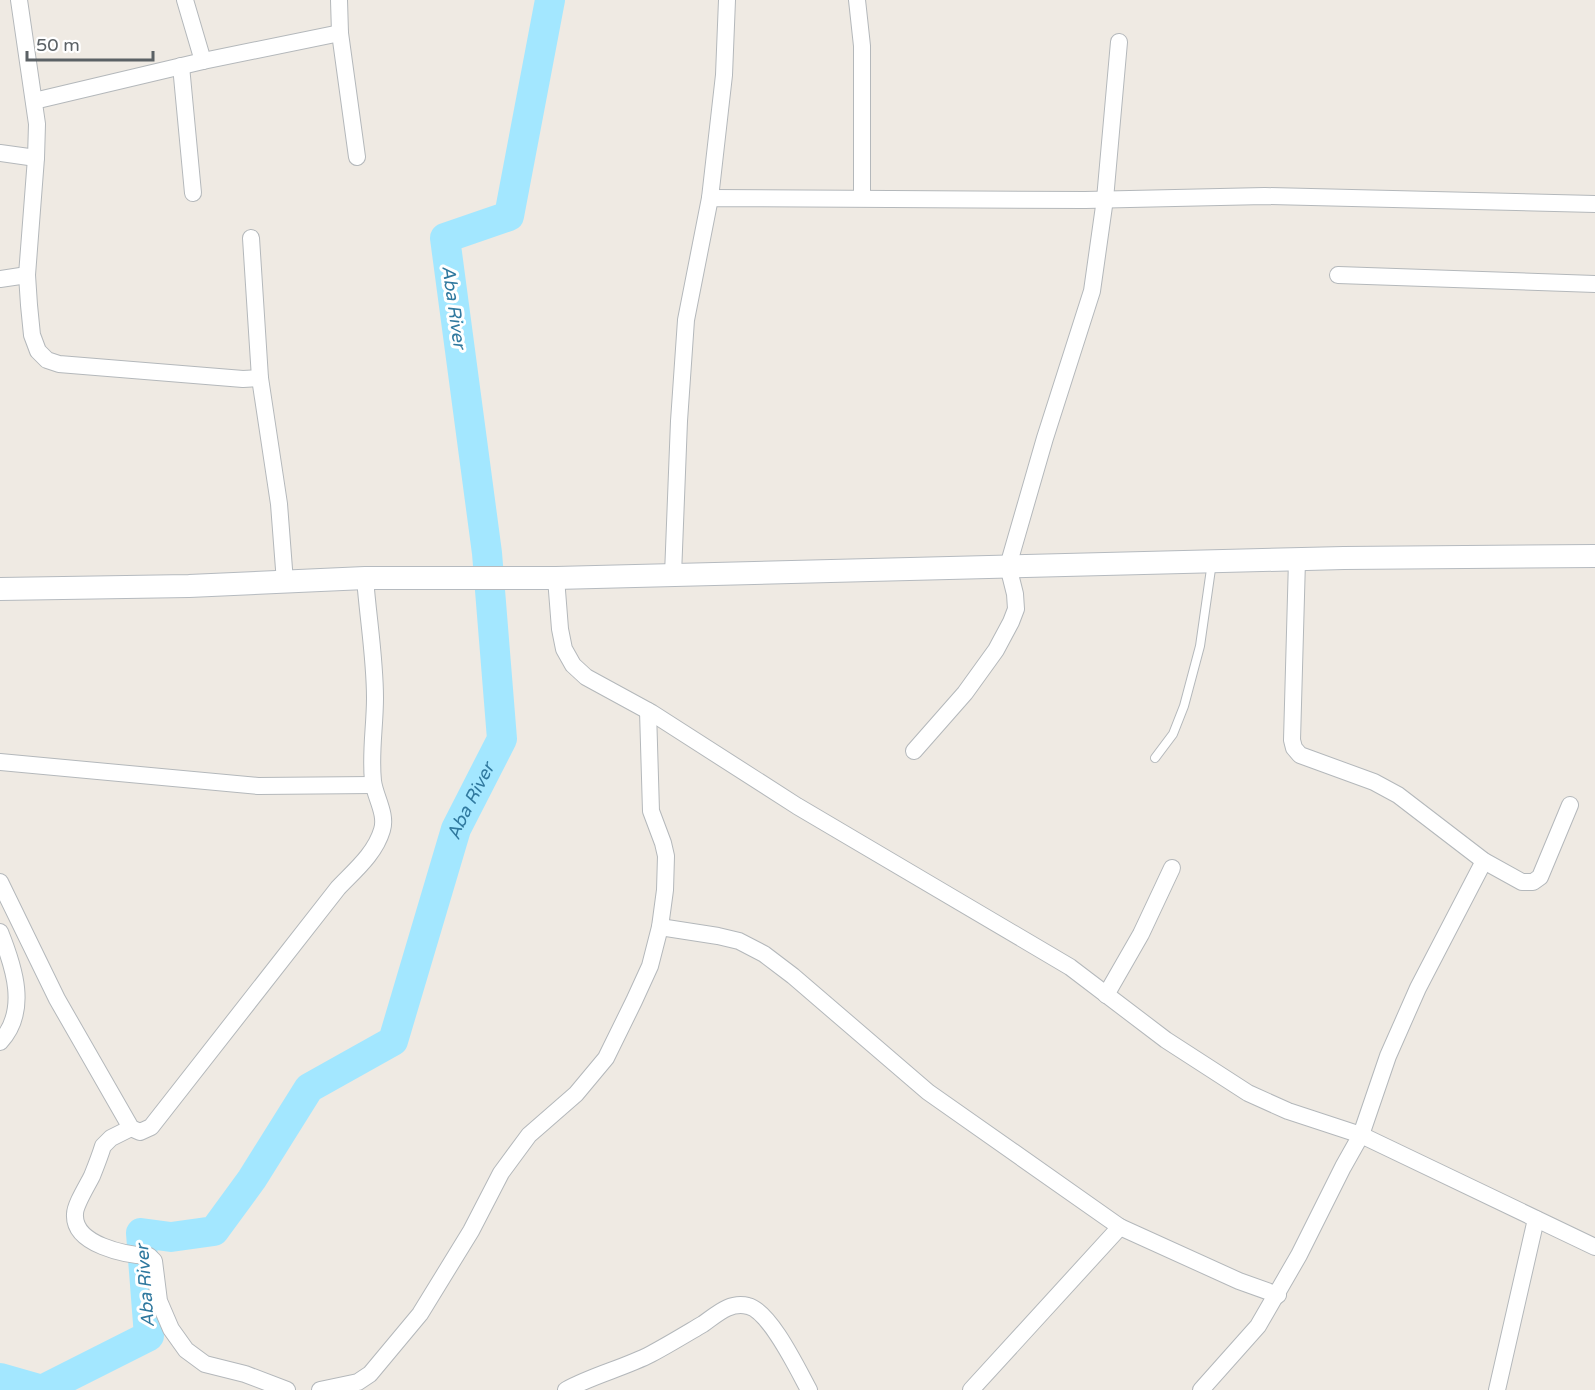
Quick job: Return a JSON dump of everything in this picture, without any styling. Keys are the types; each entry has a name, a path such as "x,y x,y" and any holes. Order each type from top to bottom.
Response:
{"street":[{"path":"19,0 37,124 27,275 32,335 38,351 47,360 59,364 243,379 260,378"},
{"path":"185,0 203,61"},
{"path":"339,0 340,33 357,157"},
{"path":"673,575 679,421 686,320 710,198 724,75 727,0"},
{"path":"857,0 862,46 862,198"},
{"path":"34,101 203,61 340,33"},
{"path":"914,751 965,693 996,650 1016,609 1008,566 1045,438 1092,291 1105,199 1119,42"},
{"path":"181,66 193,194"},
{"path":"0,153 36,158"},
{"path":"710,198 1105,199 1265,196 1595,204"},
{"path":"251,238 260,378 279,504 285,582"},
{"path":"0,279 27,275"},
{"path":"1338,275 1595,284"},
{"path":"0,589 189,586 365,578 556,578 1008,566 1595,556"},
{"path":"1297,560 1292,740 1294,748 1300,754 1374,782 1398,795 1484,861 1522,882 1533,882 1540,877 1570,805"},
{"path":"0,882 57,999 130,1128 140,1132 151,1126 338,888 368,856 384,827 373,784 372,745 375,729 375,696 365,578"},
{"path":"556,578 564,649 573,665 586,677 648,711 797,806 1070,967 1166,1040 1248,1093 1288,1111 1361,1135 1595,1247"},
{"path":"320,1390 358,1382 370,1374 420,1314 471,1231 501,1173 517,1148 576,1094 606,1058 645,977 660,927 665,890 666,856 651,811 648,711"},
{"path":"0,762 258,786 373,784"},
{"path":"1201,1390 1258,1326 1278,1295 1361,1135 1388,1056 1418,988 1484,861"},
{"path":"1106,995 1141,934 1172,868"},
{"path":"660,927 739,941 764,954 928,1092 1120,1227 1239,1281 1278,1295"},
{"path":"0,932 15,978 17,996 10,1029 0,1042"},
{"path":"130,1128 111,1138 103,1146 74,1214 82,1235 94,1244 132,1255 148,1256 154,1261 159,1301 171,1329 186,1350 205,1364 245,1374 287,1390"},
{"path":"1497,1390 1536,1219"},
{"path":"971,1390 1120,1227"},
{"path":"566,1390 650,1354 702,1324 724,1308 748,1306 759,1312 775,1330 809,1390"}],"lane":[{"path":"1155,758 1173,734 1184,706 1200,646 1212,562"}],"waterway":[{"name":"Aba River","path":"0,1378 42,1390 149,1336 141,1233 171,1237 214,1231 252,1179 309,1088 393,1041 456,829 502,739 487,553 445,238 509,216 550,0"}]}
